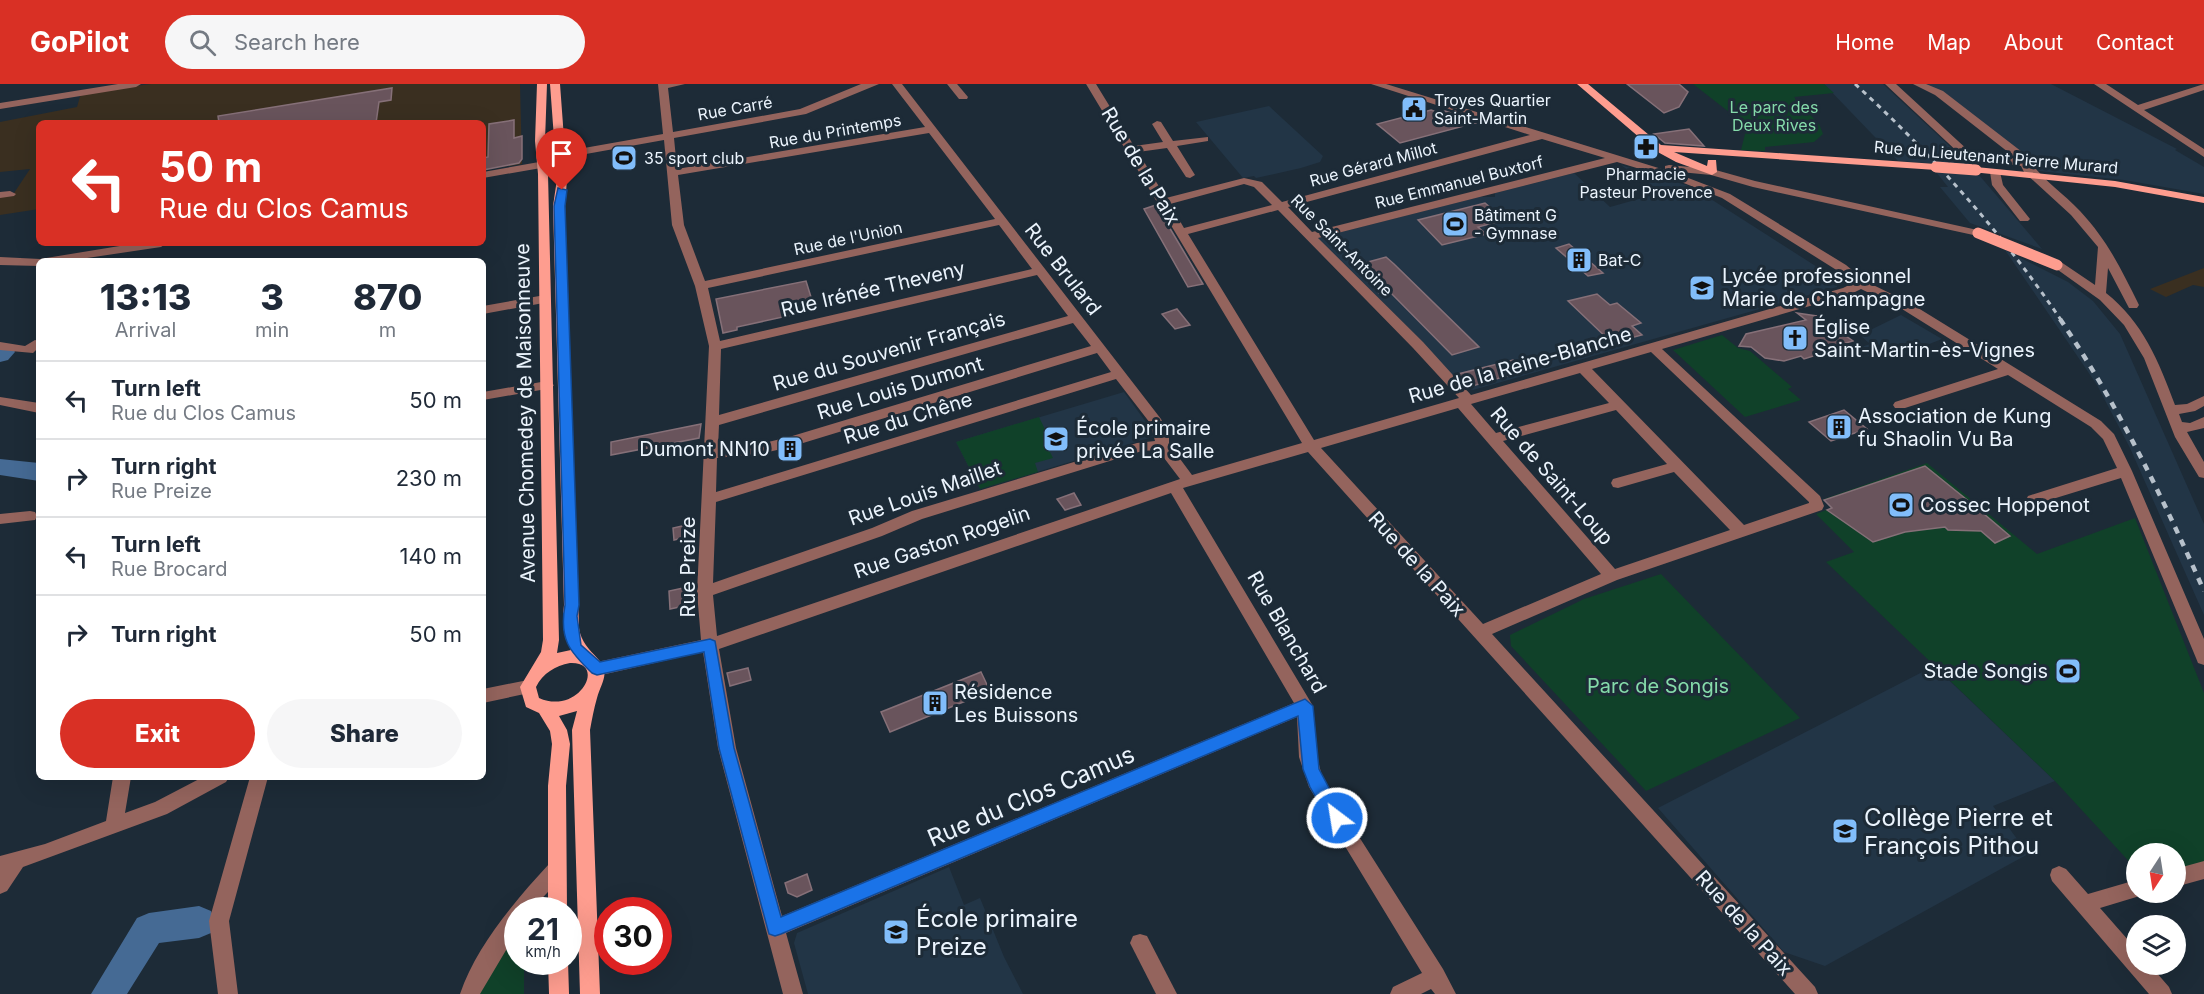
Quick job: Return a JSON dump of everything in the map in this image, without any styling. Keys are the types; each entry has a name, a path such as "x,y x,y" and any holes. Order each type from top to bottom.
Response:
{"main road":[{"name":"Avenue Chomedey de Maisonneuve","path":"540,668 549,653 551,640 545,298 539,151 542,125 542,84"},
{"path":"555,84 560,158 562,326 572,605 570,616 574,647 592,663 595,686 589,695 581,730 590,994"},
{"path":"1582,84 1681,165"},
{"name":"Rue du Lieutenant Pierre Murard","path":"1658,148 1712,162"},
{"name":"Rue du Lieutenant Pierre Murard","path":"1681,165 1745,156 1784,156 1976,170 2115,184 2204,200"},
{"path":"1978,233 2024,249 2057,265"},
{"path":"557,897 557,786 561,744 558,730 546,710 532,702 528,687 540,668 559,658 578,656 592,663"},
{"path":"546,710 569,708 589,695"},
{"path":"558,975 559,994"}],"street":[{"path":"0,106 136,84"},
{"path":"663,85 680,84"},
{"name":"Rue Carré","path":"486,174 541,165 584,151 802,112 825,105 853,89 874,84"},
{"name":"Rue Brulard","path":"897,84 1156,422 1162,436 1162,445 1181,483"},
{"path":"952,84 963,97"},
{"name":"Rue de la Paix","path":"1091,84 1311,446 1808,994"},
{"path":"1376,84 1694,182 1726,196 1842,268 1861,284 1881,292 2097,423 2109,437 2125,471 2204,658"},
{"path":"1890,84 1966,154 1974,158 2025,163"},
{"path":"1918,84 1939,93 1990,132 2025,163 2074,213 2104,248 2133,305"},
{"path":"2099,84 2204,154"},
{"name":"Rue Preize","path":"663,85 678,225 701,286 715,346 705,592 710,645 727,748 793,994"},
{"path":"2136,109 2204,87"},
{"path":"1157,124 1190,175"},
{"name":"Rue du Printemps","path":"672,173 932,129"},
{"name":"Rue Gérard Millot","path":"1180,232 1539,136"},
{"path":"1132,150 1204,139"},
{"name":"Rue Emmanuel Buxtorf","path":"1310,236 1616,159"},
{"path":"1642,166 1712,162 1753,184 1978,233"},
{"path":"1712,162 1726,196"},
{"path":"1681,165 1694,182"},
{"path":"1995,172 1998,185 2024,219"},
{"name":"Rue Saint-Antoine","path":"1164,202 1252,181 1258,184 1418,345 1465,401"},
{"name":"Rue de l'Union","path":"701,286 1002,221"},
{"path":"64,258 142,246"},
{"path":"2100,295 2104,248"},
{"path":"0,261 36,262"},
{"path":"2057,265 2100,295 2122,315 2135,332 2177,426 2204,473"},
{"name":"Rue Irénée Theveny","path":"715,346 1039,271"},
{"name":"Rue de la Reine-Blanche","path":"1181,483 1847,291 1861,284"},
{"path":"486,309 545,298"},
{"name":"Rue du Souvenir Français","path":"712,422 1076,318"},
{"path":"0,346 28,350 35,344"},
{"path":"1479,633 1612,576 1742,533 1812,508 1817,504 1653,347"},
{"name":"Rue Louis Dumont","path":"710,454 764,448 790,442 1100,348"},
{"path":"1583,368 1742,533"},
{"path":"1900,405 2010,370"},
{"name":"Rue du Chêne","path":"709,499 1119,374"},
{"path":"486,395 547,385"},
{"path":"2170,410 2190,408 2204,400"},
{"path":"0,401 36,407"},
{"name":"Rue de Saint-Loup","path":"1465,401 1612,576"},
{"path":"1495,438 1618,405"},
{"path":"2177,426 2191,428 2204,422"},
{"name":"Rue Louis Maillet","path":"705,592 877,532 917,515 1142,446 1162,445"},
{"path":"1618,483 1677,466"},
{"path":"2033,500 2125,471"},
{"name":"Rue Gaston Rogelin","path":"592,663 710,645 1181,483"},
{"name":"Rue Blanchard","path":"1181,483 1305,706 1308,757 1316,782 1446,994"},
{"path":"0,519 30,516"},
{"path":"486,695 528,687"},
{"name":"Rue du Clos Camus","path":"775,928 1305,706"},
{"path":"114,826 122,780"},
{"path":"0,885 8,863 161,808 214,780"},
{"path":"228,994 219,921 258,780"},
{"path":"531,897 556,870"},
{"path":"2186,875 2204,870"},
{"path":"2059,874 2126,952"},
{"path":"2084,904 2126,892"},
{"path":"470,994 474,982 504,934"},
{"path":"1140,943 1167,994"},
{"path":"2146,975 2162,994"},
{"path":"1400,994 1436,976"}],"shaded area":[{"path":"151,84 520,84 522,164 486,170 486,120 36,120 36,209 0,215 0,197 12,196 30,169 0,172 0,122 77,107 81,93"},
{"path":"1824,84 1883,84 1971,166 1898,161"},
{"path":"2051,84 2177,149 2175,150 2204,167 2204,194 2124,180 2039,171 1923,85"},
{"path":"1269,106 1323,156 1320,162 1301,168 1256,178 1254,176 1243,178 1196,122"},
{"path":"1621,165 1692,187 1839,281 1837,287 1473,390 1465,389 1317,238 1479,197 1495,197 1495,193 1574,173 1610,207 1660,193"},
{"path":"1936,172 1979,175 2042,249 1970,223 1940,187 1948,187"},
{"path":"2005,250 2068,282 2093,301 2120,334 2204,524 2204,615 2130,448 2097,385"},
{"path":"2204,268 2204,287 2193,285 2166,297 2150,289"},
{"path":"1901,315 1942,339 1904,354 1901,352 1874,360 1859,348 1870,344 1860,335"},
{"name":"École primaire privée La Salle","path":"1124,392 1156,436 980,489 956,442"},
{"name":"Collège Pierre et François Pithou","path":"1934,666 2055,781 1993,806 2028,854 1825,966 1784,952 1658,808"},
{"name":"École primaire Preize","path":"949,867 964,905 980,898 1004,957 1023,994 808,994 794,943 797,933"}],"green space":[{"name":"Le parc des Deux Rives","path":"1693,84 1824,84 1834,93 1794,97 1819,124 1823,134 1814,142 1765,147 1765,151 1741,150 1747,126"},
{"path":"1722,335 1738,348 1750,351 1792,387 1788,389 1801,400 1745,417 1673,350"},
{"path":"1039,417 1054,448 1049,450 1053,458 1035,463 1038,472 980,489 956,442"},
{"name":"Stade Songis","path":"1927,463 2037,554 2135,518 2204,693 2204,865 2186,870 2186,843 2126,843 2126,858 2055,781 1826,562 1854,552 1816,514 1831,508 1824,499"},
{"name":"Parc de Songis","path":"1661,574 1800,718 1646,791 1511,646 1510,635 1584,599"},
{"path":"504,948 504,975 524,975 524,994 478,994"}],"building":[{"path":"1627,84 1679,84 1688,92 1679,107 1664,113"},
{"path":"392,88 391,100 379,102 376,120 219,120 218,116"},
{"path":"1431,110 1439,113 1445,111 1479,122 1400,143 1377,124"},
{"path":"514,120 514,138 522,136 522,159 519,163 486,169 489,124"},
{"path":"1689,129 1704,146 1665,143 1654,134"},
{"name":"Bâtiment G - Gymnase","path":"1485,203 1505,220 1478,227 1486,234 1442,245 1418,220"},
{"path":"1156,205 1203,284 1188,287 1144,209"},
{"name":"Bat-C","path":"1569,244 1603,273 1588,276 1556,248"},
{"path":"1386,257 1479,347 1452,355 1388,290 1379,293 1356,269 1364,267 1361,264"},
{"path":"806,281 815,310 737,327 737,330 723,333 716,299"},
{"path":"1597,294 1610,305 1617,303 1641,323 1632,326 1642,335 1612,343 1568,301"},
{"path":"1177,309 1190,325 1175,329 1162,314"},
{"name":"Église Saint-Martin-ès-Vignes","path":"1797,313 1817,316 1853,341 1814,352 1817,355 1804,359 1801,356 1784,361 1765,358 1751,347 1739,346 1746,334 1806,320"},
{"path":"1513,360 1524,371 1469,387 1458,374"},
{"name":"Association de Kung fu Shaolin Vu Ba","path":"1844,410 1867,429 1831,441 1809,422"},
{"path":"701,424 699,438 611,455 611,442"},
{"name":"Cossec Hoppenot","path":"1925,466 2010,536 1995,543 1981,531 1948,530 1945,527 1905,532 1873,542 1827,510 1832,508 1824,500"},
{"path":"1074,493 1081,505 1065,510 1057,499"},
{"path":"691,524 691,536 674,540 673,528"},
{"path":"688,587 689,605 670,609 669,591"},
{"path":"748,668 751,680 730,686 727,673"},
{"name":"Résidence Les Buissons","path":"981,672 990,691 890,732 881,712"},
{"path":"807,874 812,890 797,897 788,893 785,883"}],"waterway":[{"path":"0,355 4,352"},
{"path":"0,467 36,472"},
{"path":"108,994 149,929 199,922"}],"railway":[{"path":"1855,84 1912,139 1965,196 2015,256 2061,320"},
{"path":"2060,319 2120,418 2204,591"}],"place":[{"name":"Troyes Quartier Saint-Martin","path":"1414,109"},
{"name":"Pharmacie Pasteur Provence","path":"1646,147"},
{"name":"35 sport club","path":"624,158"},
{"name":"Bâtiment G - Gymnase","path":"1455,224"},
{"name":"Bat-C","path":"1579,260"},
{"name":"Lycée professionnel Marie de Champagne","path":"1702,288"},
{"name":"Église Saint-Martin-ès-Vignes","path":"1795,338"},
{"name":"Association de Kung fu Shaolin Vu Ba","path":"1839,427"},
{"name":"École primaire privée La Salle","path":"1056,439"},
{"name":"Dumont NN10","path":"790,449"},
{"name":"Cossec Hoppenot","path":"1901,505"},
{"name":"Stade Songis","path":"2068,671"},
{"name":"Résidence Les Buissons","path":"935,703"},
{"name":"Collège Pierre et François Pithou","path":"1845,831"},
{"name":"École primaire Preize","path":"896,932"}],"route":[{"path":"562,190 560,206 572,605 570,616 574,647 597,669 710,645 727,748 775,928 1305,706 1308,757 1311,769 1337,818"}]}
